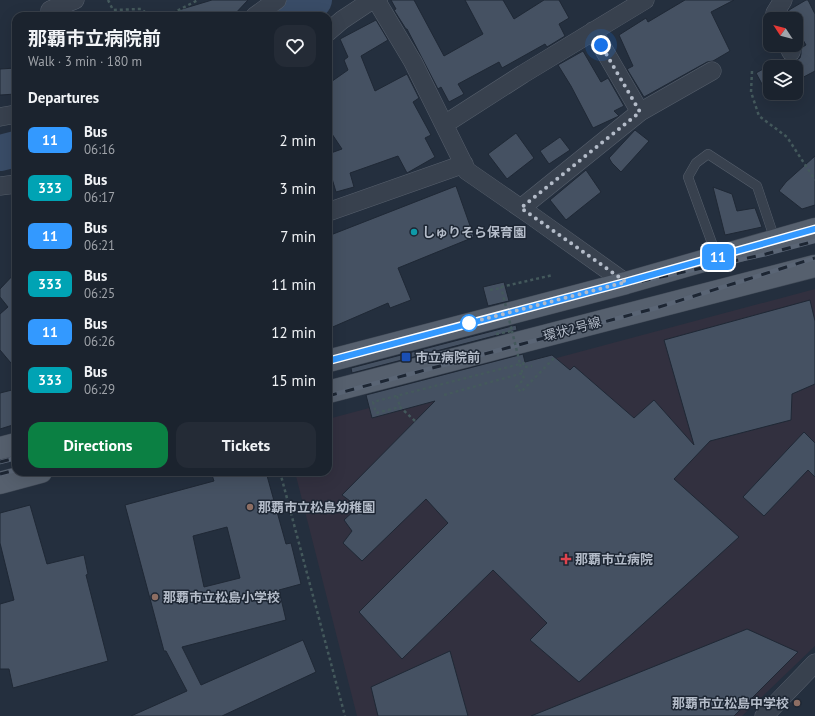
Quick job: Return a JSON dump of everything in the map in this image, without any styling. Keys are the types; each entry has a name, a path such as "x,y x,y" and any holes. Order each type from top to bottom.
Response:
{"main road":[{"path":"332,360 626,282 815,229"},
{"name":"環状2号線","path":"332,391 815,266"},
{"path":"0,448 12,445"},
{"path":"0,483 26,476"}],"street":[{"path":"50,9 75,0"},
{"path":"260,12 277,0"},
{"path":"332,29 372,0"},
{"path":"378,0 379,5 413,62 467,171 626,282"},
{"path":"445,124 523,74 645,0"},
{"path":"776,12 783,0"},
{"path":"593,31 640,112"},
{"path":"521,208 640,112 712,71"},
{"path":"0,117 12,115"},
{"path":"332,211 464,164"},
{"path":"0,186 12,184"},
{"path":"764,716 815,663"}],"lane":[{"path":"717,257 688,177 696,163 708,154 757,186 775,241"}],"path":[{"path":"108,0 113,10 141,9 145,12"},
{"path":"175,12 198,0"},
{"path":"752,71 751,92 759,116 787,137 815,180"},
{"path":"490,290 553,275"},
{"path":"501,288 524,379 516,387 521,392 555,357"},
{"path":"496,334 512,331"},
{"path":"521,368 532,366 524,367 523,361"},
{"path":"400,407 376,413 373,402 520,364"},
{"path":"444,395 523,373"},
{"path":"397,396 400,407 415,421"},
{"path":"281,476 345,716"}],"shaded area":[{"name":"那覇市立病院","path":"815,289 815,646 742,716 357,716 296,476 332,476 332,418"}],"building":[{"path":"212,0 248,0 237,12 172,12"},
{"path":"391,0 414,0 444,56 483,34 465,0 503,0 514,19 544,0 559,0 569,18 559,24 565,36 547,47 545,44 502,68 499,62 458,84 464,94 449,102 441,87 438,89 407,29 394,10 396,9"},
{"path":"685,0 734,0 711,12 730,51 644,97 627,69 633,66 619,35 646,18 648,22"},
{"path":"808,0 815,14 815,71 803,77 803,60 797,60 800,58 801,52 803,52 803,47 806,45 803,40 803,12 788,12 789,10"},
{"path":"376,20 388,40 361,56 375,91 407,74 419,98 413,102 431,135 425,138 435,157 407,173 398,156 350,173 354,187 336,192 332,178 332,153 342,149 332,134 332,81 348,70 344,60 348,57 340,39"},
{"path":"583,51 601,82 608,78 624,106 614,111 619,116 593,128 558,65"},
{"path":"12,68 12,94 0,95 0,69"},
{"path":"763,69 763,86 756,73"},
{"path":"635,130 649,141 621,172 609,158"},
{"path":"516,133 534,158 507,179 488,154"},
{"path":"560,137 570,150 549,164 540,151"},
{"path":"815,156 815,205 802,209 779,191 786,182"},
{"path":"586,170 601,192 566,220 550,200"},
{"path":"456,186 474,237 398,268 411,300 390,308 388,303 332,327 332,234"},
{"path":"713,187 732,194 737,211 755,208 762,227 725,235"},
{"path":"12,276 12,364 0,350 0,314 8,307 0,297 0,289"},
{"path":"504,282 509,301 488,306 483,287"},
{"name":"那覇市立病院","path":"810,300 815,321 815,384 792,394 791,420 710,441 674,479 739,537 579,682 530,640 547,623 493,570 402,659 359,612 448,523 426,499 362,561 343,543 352,531 344,520 358,507 342,495 435,401 372,418 366,395 523,354 525,362 552,355 570,370 574,366 634,418 654,400 694,445 664,340"},
{"path":"516,325 517,330 352,373 351,368"},
{"path":"12,390 12,425 0,429 0,393"},
{"path":"804,432 815,443 815,477 808,470 764,516 743,497"},
{"path":"212,476 267,476 286,544 291,543 301,584 279,590 286,620 182,647 201,685 303,640 316,672 222,716 131,716 187,691 166,651 164,651 125,505 214,481","holes":["227,527 240,578 204,587 193,536"]},
{"path":"30,505 47,564 84,555 88,574 86,575 108,661 13,688 9,669 0,669 0,604 14,600 0,543 0,513"},
{"path":"747,629 798,652 734,716 531,716"},
{"path":"450,651 468,716 378,716 371,687"}],"waterway":[{"path":"300,12 314,0"},
{"path":"0,153 12,150"}],"railway":[{"path":"332,362 615,287 766,254 815,241"},
{"path":"332,395 656,308 815,258"},
{"path":"0,462 12,459"},
{"path":"0,474 12,471"}],"bus line":[{"name":"11","path":"332,360 709,260 815,229"}],"place":[{"name":"しゅりそら保育園","path":"414,232"},
{"name":"市立病院前","path":"406,357"},
{"name":"那覇市立松島幼稚園","path":"250,507"},
{"name":"那覇市立病院","path":"566,559"},
{"name":"那覇市立松島小学校","path":"155,597"},
{"name":"那覇市立松島中学校","path":"797,703"}],"route":[{"path":"469,323 465,324 626,282 521,208 640,112 601,45"}]}
